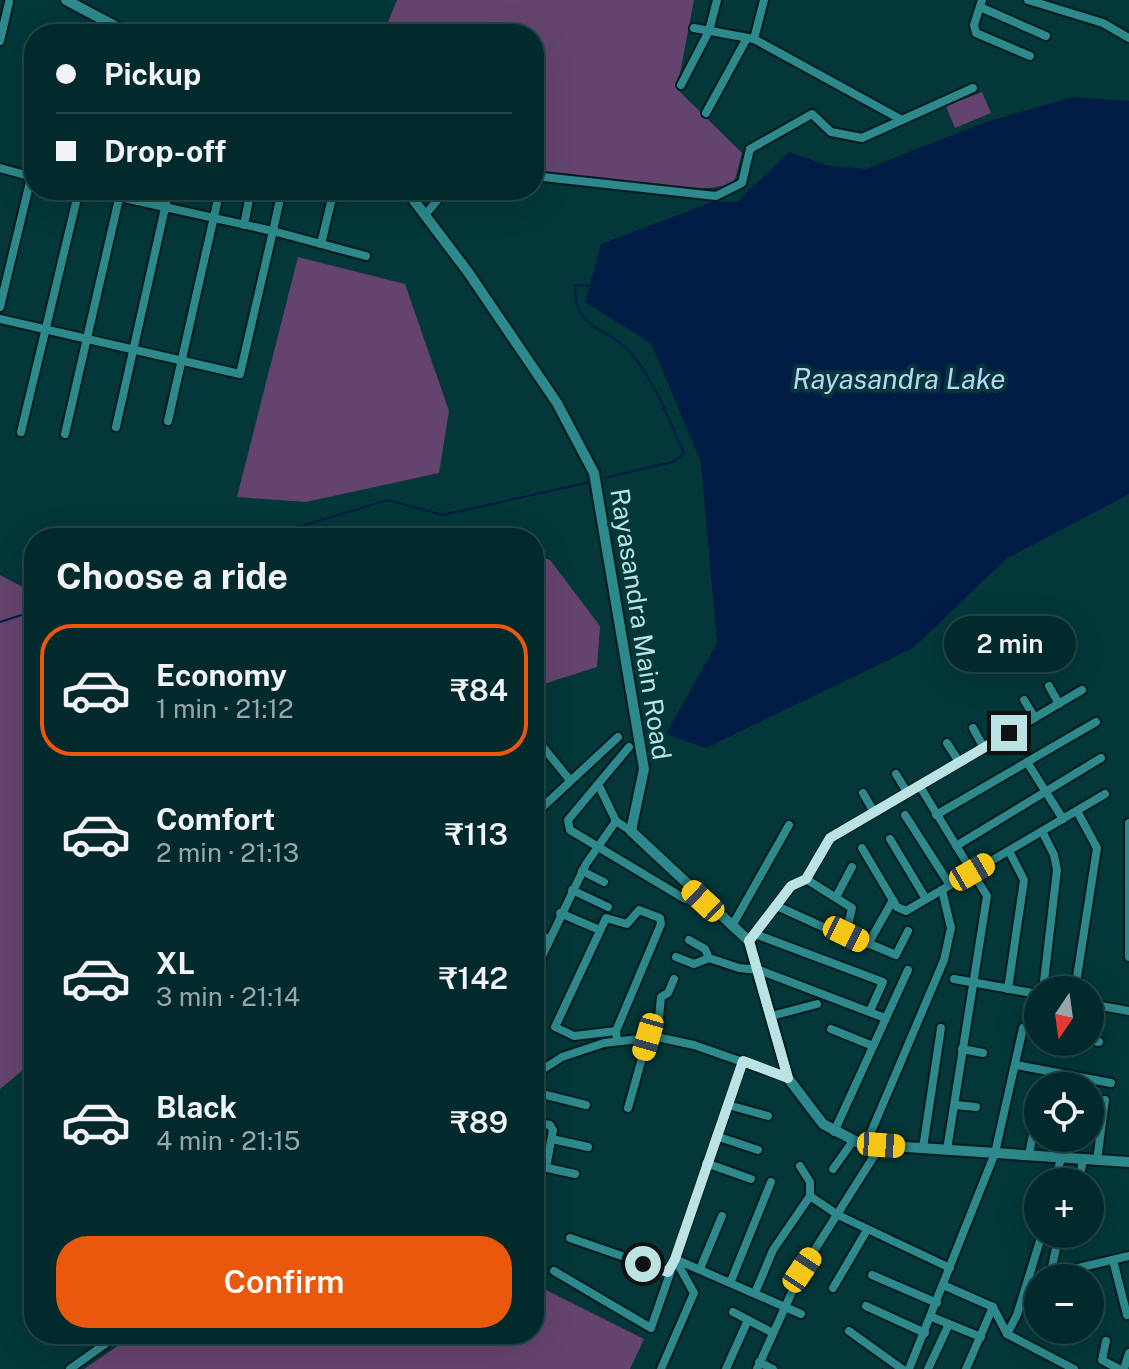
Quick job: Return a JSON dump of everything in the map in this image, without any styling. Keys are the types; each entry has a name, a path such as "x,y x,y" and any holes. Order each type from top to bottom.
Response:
{"street":[{"path":"66,0 106,24"},
{"path":"681,85 709,31 717,0"},
{"path":"706,113 750,38 764,0"},
{"path":"1028,0 1103,23 1129,38"},
{"path":"0,41 9,2"},
{"path":"1030,56 976,33 974,25 981,4 1046,36"},
{"path":"694,28 750,38 902,120"},
{"path":"544,177 716,196 742,183 750,149 812,114 826,129 850,138 862,138 973,88"},
{"path":"0,168 24,174"},
{"path":"0,307 27,200"},
{"path":"21,432 76,200"},
{"path":"65,434 119,200"},
{"path":"141,200 366,256"},
{"path":"116,427 167,200"},
{"path":"168,421 218,200"},
{"path":"244,225 249,200"},
{"path":"0,319 240,374 280,200"},
{"path":"321,244 332,200"},
{"name":"Rayasandra Main Road","path":"414,200 557,403 575,432 598,486 644,769 631,831"},
{"path":"425,215 438,200"},
{"path":"1049,686 1059,704"},
{"path":"752,938 791,886 806,879 830,838 1082,690"},
{"path":"1024,700 1035,718"},
{"path":"936,815 1096,722"},
{"path":"973,728 984,748"},
{"path":"544,805 618,737"},
{"path":"947,743 959,762"},
{"path":"629,747 567,823 578,837 685,899 703,901"},
{"path":"544,748 569,779"},
{"path":"956,846 1101,758"},
{"path":"1027,762 1063,819"},
{"path":"896,774 907,792"},
{"path":"919,785 987,896 947,1150"},
{"path":"599,786 616,821 631,831 732,926 752,938 883,982 870,1011"},
{"path":"863,793 874,812"},
{"path":"862,848 901,911 1105,794"},
{"path":"1077,811 1097,848 1077,976"},
{"path":"866,1144 944,960 951,928 946,887 905,815"},
{"path":"544,949 582,871 616,821"},
{"path":"732,926 789,825"},
{"path":"1129,827 1129,957"},
{"path":"1042,831 1054,855 1057,870 1045,976"},
{"path":"890,839 926,899"},
{"path":"1008,989 1024,880 1009,851"},
{"path":"836,897 852,867"},
{"path":"582,871 604,882"},
{"path":"806,879 852,908 846,934"},
{"path":"572,890 608,907"},
{"path":"868,944 893,900"},
{"path":"777,906 836,933 846,934 896,955 908,931"},
{"path":"544,1069 562,1057 616,1036 661,924 660,918 639,910 627,924 606,918 555,1027 574,1036 616,1036 652,1037 743,1061 788,1078"},
{"path":"560,913 595,928"},
{"path":"544,936 548,939"},
{"path":"752,938 788,1078 823,1124 834,1132 866,1144 1129,1162"},
{"path":"689,940 739,968 759,970 885,1018"},
{"path":"692,976 694,964 707,949"},
{"path":"676,957 694,964"},
{"path":"834,1132 908,970"},
{"path":"628,1108 652,1037 661,997 668,993 674,979"},
{"path":"954,979 1024,992"},
{"path":"771,1016 817,1004"},
{"path":"1104,1007 1129,1011"},
{"path":"909,1369 995,1153 1024,1022"},
{"path":"923,1148 941,1028"},
{"path":"831,1029 873,1046"},
{"path":"574,1036 578,1051"},
{"path":"962,1049 983,1053"},
{"path":"668,1272 743,1061"},
{"path":"1016,1065 1111,1083"},
{"path":"544,1094 586,1105"},
{"path":"1097,1160 1105,1100"},
{"path":"728,1105 768,1116"},
{"path":"955,1105 976,1107"},
{"path":"544,1124 550,1125 552,1139 546,1168 575,1174"},
{"path":"716,1136 758,1150"},
{"path":"552,1139 588,1147"},
{"path":"833,1169 853,1141"},
{"path":"773,1369 758,1365 771,1332 802,1270 881,1145"},
{"path":"1058,1168 1062,1152"},
{"path":"1081,1168 1083,1159"},
{"path":"706,1163 751,1179"},
{"path":"755,1293 773,1250 810,1196 810,1182 800,1166"},
{"path":"731,1281 771,1182"},
{"path":"810,1196 867,1230 950,1268"},
{"path":"700,1269 722,1216"},
{"path":"833,1288 867,1230"},
{"path":"554,1271 651,1328 672,1275 570,1238"},
{"path":"1007,1334 1038,1248"},
{"path":"1098,1264 1129,1256"},
{"path":"675,1259 801,1314"},
{"path":"661,1369 694,1293 675,1259"},
{"path":"1113,1260 1127,1315"},
{"path":"872,1275 937,1303"},
{"path":"943,1285 993,1307 1007,1334 1074,1369"},
{"path":"866,1306 925,1333"},
{"path":"966,1369 993,1307"},
{"path":"733,1312 771,1332"},
{"path":"932,1317 981,1337"},
{"path":"726,1369 748,1320"},
{"path":"928,1369 949,1324"},
{"path":"849,1331 902,1369"},
{"path":"1106,1341 1102,1360 1122,1369 1129,1353"},
{"path":"70,1369 105,1344"}],"shaded area":[{"path":"397,0 694,0 677,89 742,153 734,183 690,189 663,188 544,172 544,24 387,24"},
{"path":"982,92 991,113 955,128 946,106"},
{"path":"298,257 405,284 449,411 439,473 306,502 237,497"},
{"path":"544,558 550,560 600,626 597,667 544,684"},
{"path":"0,575 24,588 24,1069 0,1089"},
{"path":"544,1289 644,1339 630,1369 84,1369 120,1344 544,1344"}],"water":[{"name":"Rayasandra Lake","path":"1073,97 1129,101 1129,494 1006,559 913,648 706,748 666,734 717,643 701,462 651,343 585,302 601,244 712,202 737,202 789,152 829,166 866,169 986,122"}],"waterway":[{"path":"590,286 575,285 580,311 586,320 622,344 640,364 661,401 684,453 673,462 604,478"},
{"path":"295,528 388,500 443,515 590,482"},
{"path":"0,622 24,614"}],"route":[{"path":"643,1264 668,1272 675,1259 743,1061 788,1078 755,952 749,941 791,886 806,879 830,838 1009,733"}]}
